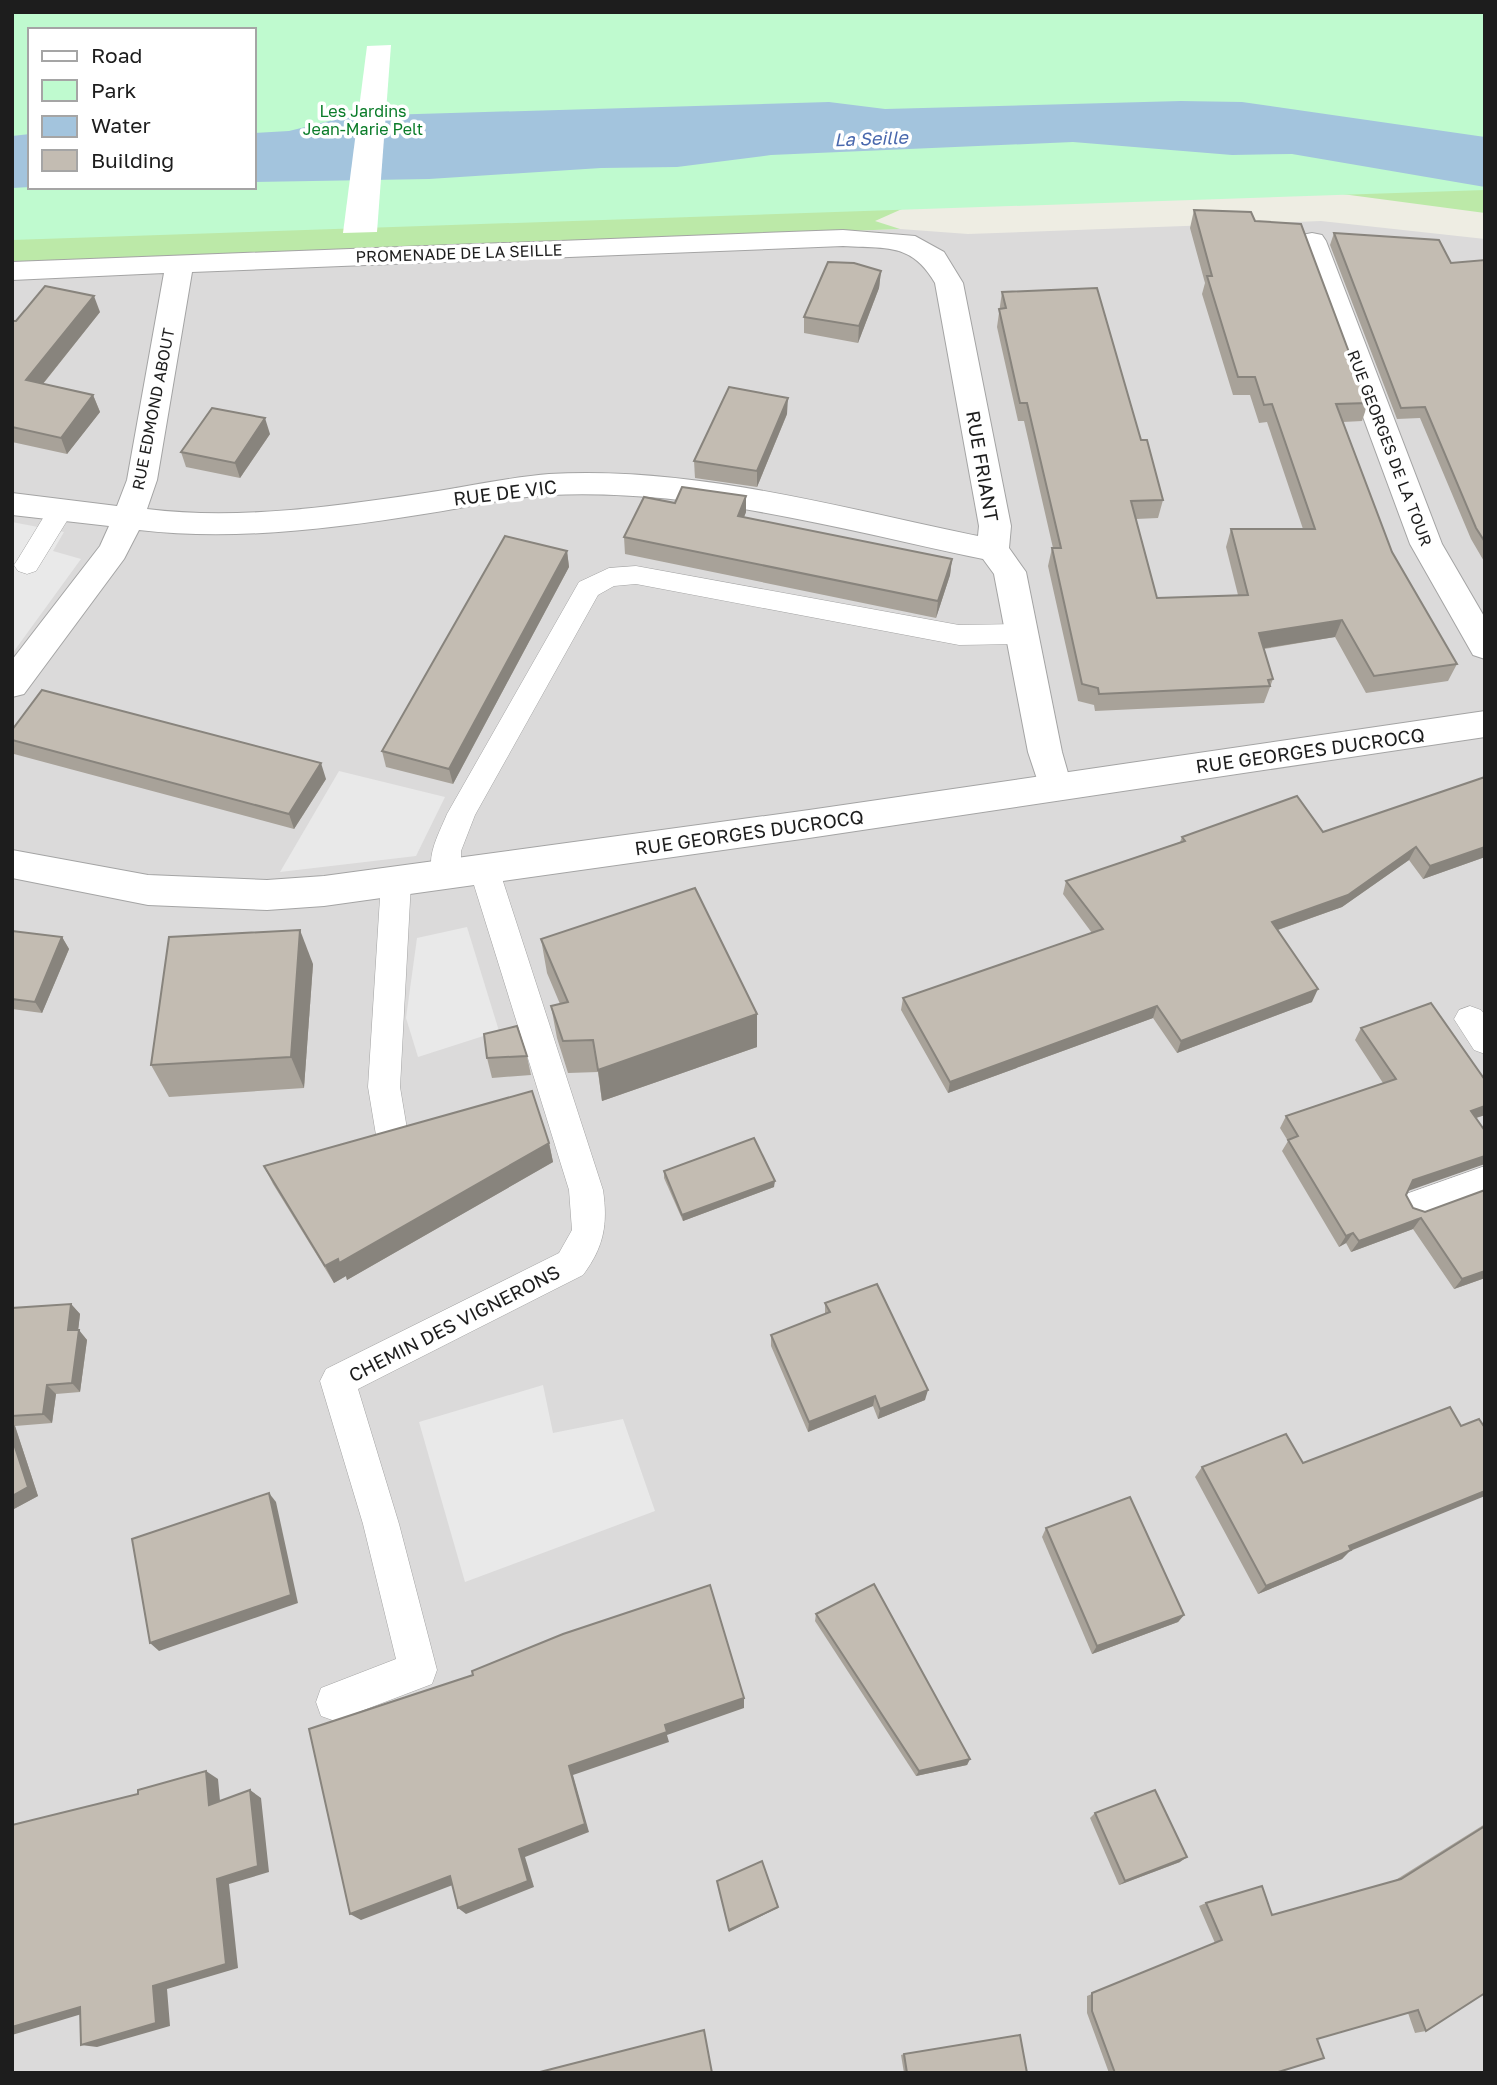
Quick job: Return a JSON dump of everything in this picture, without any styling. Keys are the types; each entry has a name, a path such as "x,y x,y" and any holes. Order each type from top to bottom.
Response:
{"street":[{"name":"PROMENADE DE LA SEILLE","path":"12,271 843,238 905,242"},
{"name":"RUE GEORGES DE LA TOUR","path":"1312,241 1426,544 1485,647"},
{"name":"RUE FRIANT","path":"905,242 934,258 949,283 995,526 993,550 1010,572 1045,752 1055,787"},
{"name":"RUE EDMOND ABOUT","path":"12,685 113,551 128,520 142,480 180,264"},
{"name":"RUE DE VIC","path":"12,504 128,520 172,523 292,519 371,512 546,485 625,483 707,491 993,550"},
{"name":"RUE GEORGES DUCROCQ","path":"12,864 109,885 204,894 267,895 446,875 1485,724"}],"lane":[{"path":"27,565 60,511"},
{"path":"446,875 446,851 461,814 588,589 609,577 636,575 959,635 1023,634"},
{"name":"CHEMIN DES VIGNERONS","path":"335,1702 418,1670 382,1524 338,1381 571,1264 587,1245 591,1226 586,1190 484,869"},
{"path":"392,1135 384,1087 396,882"},
{"path":"1418,1205 1485,1181"}],"shaded area":[{"path":"1321,221 1485,239 1485,2073 12,2073 12,262 900,229 968,234"},
{"path":"12,522 64,532 53,551 81,559 12,654"},
{"path":"339,771 445,797 416,856 280,872"},
{"path":"467,927 499,1031 418,1057 406,1018 417,938"},
{"path":"543,1385 553,1433 623,1419 655,1511 465,1582 419,1422"}],"green space":[{"name":"Les Jardins Jean-Marie Pelt","path":"12,12 1485,12 1485,190 12,240"},
{"path":"1485,166 1485,213 1312,190 911,205 875,221 900,229 12,262 12,171 28,185 28,189"}],"water":[{"name":"La Seille","path":"1181,101 1242,102 1485,137 1485,187 1292,154 1232,155 1073,142 771,155 677,167 601,168 429,179 256,182 256,133 289,131 350,116 829,102 885,109"},
{"path":"28,134 28,187 12,188 12,136"}],"pier":[{"path":"391,45 377,232 343,233 367,46"}],"building":[{"path":"1194,210 1251,212 1255,221 1301,224 1368,403 1336,404 1392,552 1457,664 1374,676 1342,620 1259,633 1273,679 1268,680 1270,686 1099,694 1098,688 1082,684 1052,548 1061,548 1027,403 1020,403 999,309 1006,308 1002,292 1097,288 1141,440 1147,440 1163,500 1131,501 1157,598 1248,595 1231,529 1315,529 1272,404 1264,405 1255,377 1238,377 1207,276 1212,276"},
{"path":"1334,233 1439,240 1451,263 1485,260 1485,542 1476,528 1425,407 1401,408"},
{"path":"828,262 854,263 881,271 859,326 804,317"},
{"path":"45,286 94,296 26,380 93,395 61,438 12,427 12,321 16,321"},
{"path":"729,387 788,398 757,471 694,461"},
{"path":"212,408 265,418 235,463 181,452"},
{"path":"682,487 746,496 738,516 952,559 938,601 624,537 644,497 675,503"},
{"path":"505,536 567,551 449,769 382,751"},
{"path":"42,690 321,763 289,814 12,740 12,730"},
{"path":"1485,777 1485,847 1430,866 1416,847 1348,895 1272,922 1318,989 1181,1041 1157,1006 950,1082 903,998 1103,929 1066,881 1185,841 1182,837 1297,796 1323,832"},
{"path":"695,888 757,1014 598,1070 593,1040 563,1041 551,1006 568,1002 541,939"},
{"path":"300,930 291,1057 151,1065 169,937"},
{"path":"12,931 62,937 35,1002 12,999"},
{"path":"1431,1003 1485,1080 1485,1106 1471,1111 1485,1131 1485,1156 1413,1180 1406,1195 1413,1208 1425,1212 1485,1190 1485,1271 1462,1279 1421,1218 1359,1241 1353,1233 1346,1236 1288,1140 1298,1136 1286,1116 1396,1079 1361,1028"},
{"path":"517,1026 527,1056 487,1058 484,1034"},
{"path":"532,1091 549,1143 339,1263 338,1259 325,1266 264,1166"},
{"path":"754,1138 775,1181 682,1215 664,1171"},
{"path":"877,1284 928,1390 880,1409 875,1396 809,1422 771,1335 830,1312 825,1303"},
{"path":"71,1304 68,1330 79,1330 72,1383 47,1385 43,1414 12,1416 12,1308"},
{"path":"1450,1407 1461,1426 1479,1419 1485,1428 1485,1491 1349,1546 1351,1550 1266,1586 1202,1467 1286,1434 1303,1463"},
{"path":"12,1438 28,1487 12,1496"},
{"path":"269,1493 291,1595 150,1643 132,1539"},
{"path":"1130,1497 1184,1615 1097,1646 1046,1528"},
{"path":"874,1584 970,1759 919,1771 816,1614"},
{"path":"710,1585 744,1698 665,1725 667,1732 569,1766 585,1824 519,1849 528,1881 458,1908 450,1876 350,1914 309,1729 473,1675 472,1671 563,1634"},
{"path":"206,1771 209,1805 250,1790 258,1866 217,1879 226,1964 153,1986 156,2023 81,2045 80,2007 12,2027 12,1825 138,1794 138,1790"},
{"path":"1155,1790 1187,1857 1125,1881 1095,1813"},
{"path":"1485,1826 1485,1993 1426,2031 1418,2010 1317,2039 1324,2058 1275,2073 1115,2073 1092,2011 1092,1993 1222,1940 1206,1903 1262,1886 1272,1915 1401,1879"},
{"path":"762,1861 778,1907 729,1930 717,1881"},
{"path":"704,2030 712,2073 536,2073"},
{"path":"1020,2035 1027,2073 907,2073 904,2054"}]}
